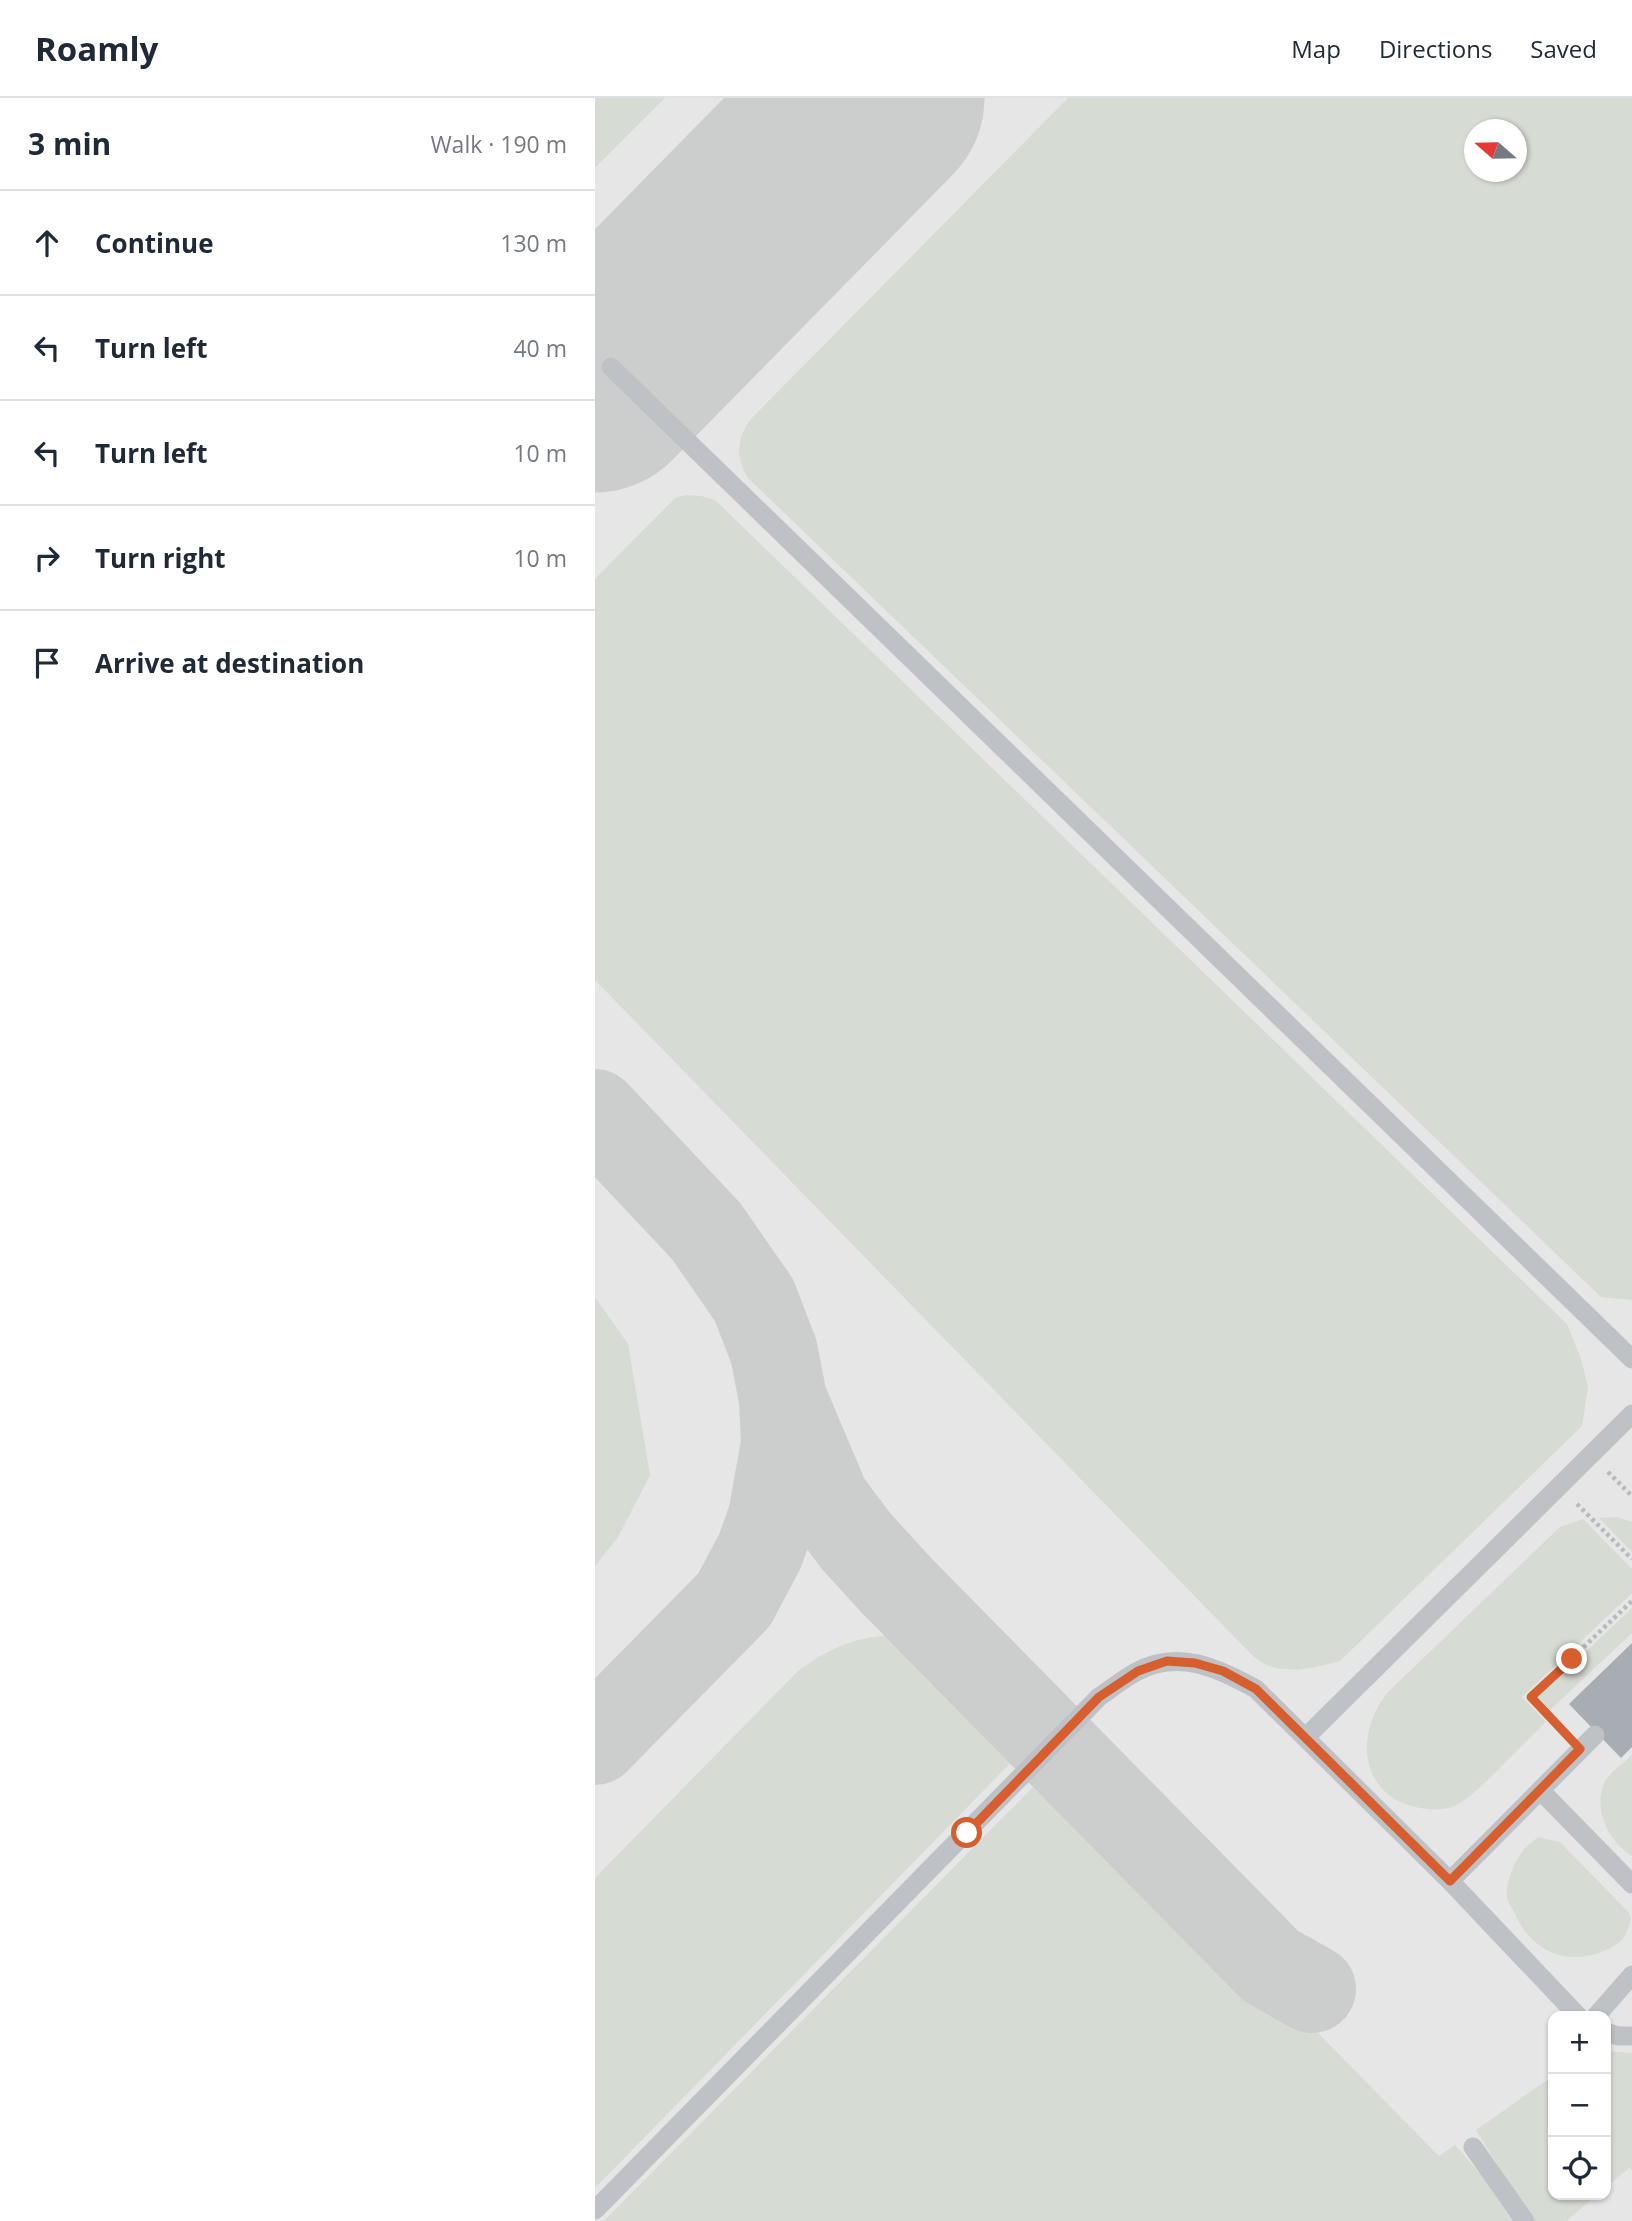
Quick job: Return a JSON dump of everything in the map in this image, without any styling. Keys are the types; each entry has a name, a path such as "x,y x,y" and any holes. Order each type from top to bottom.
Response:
{"lane":[{"path":"611,367 1631,1356"},
{"path":"1306,1737 1632,1414"},
{"path":"595,2210 1099,1697 1138,1671 1167,1661 1195,1663 1223,1671 1256,1689 1450,1881 1573,2011"},
{"path":"1450,1881 1595,1735"},
{"path":"1540,1790 1632,1884"},
{"path":"1600,2011 1632,1975"},
{"path":"1611,2034 1632,2036"},
{"path":"1473,2147 1525,2221"}],"path":[{"path":"1591,1454 1632,1496"},
{"path":"1559,1486 1632,1559"},
{"path":"1580,1749 1531,1697 1632,1601"}],"shaded area":[{"path":"595,98 1632,98 1632,2221 595,2221"},
{"path":"595,98 665,98 595,168"},
{"path":"1068,98 1632,98 1632,1300 1601,1297 748,478 741,463 739,449 742,435 750,420"},
{"path":"686,495 715,500 1567,1324 1581,1359 1588,1387 1582,1426 1340,1661 1296,1670 1269,1666 1254,1657 595,980 595,579 675,498"},
{"path":"595,1297 628,1344 650,1475 618,1537 595,1566"},
{"path":"1616,1517 1632,1522 1632,1552 1599,1518"},
{"path":"1583,1519 1632,1569 1632,1593 1522,1697 1546,1722 1478,1790 1452,1807 1438,1810 1420,1808 1400,1802 1384,1791 1374,1778 1368,1762 1367,1744 1370,1726 1388,1692 1560,1527"},
{"path":"1632,1608 1632,1633 1550,1710 1538,1697"},
{"path":"908,1634 927,1642 970,1680 1031,1742 595,2188 595,1878 798,1671 825,1654 850,1643 862,1639"},
{"path":"1632,1755 1632,1856 1616,1842 1605,1824 1601,1794 1606,1779"},
{"path":"1061,1772 1439,2156 1455,2145 1491,2186 1514,2221 604,2221 1046,1774"},
{"path":"1538,1837 1560,1842 1628,1912 1631,1918 1629,1925 1625,1936 1618,1943 1601,1952 1574,1957 1549,1951 1529,1936 1508,1900 1507,1887 1519,1856"},
{"path":"1611,2051 1632,2053 1632,2170 1630,2167 1611,2184"},
{"path":"1548,2080 1548,2200 1591,2200 1566,2221 1532,2221 1476,2130"}],"building":[{"path":"1632,1643 1632,1747 1621,1758 1569,1704"}],"taxiway":[{"path":"595,1113 706,1231 754,1300 774,1352 783,1399 785,1444 772,1517 760,1551 734,1600 595,1741"},
{"path":"783,1399 826,1501 856,1541 897,1586 1271,1966 1312,1989"}],"runway":[{"path":"595,384 876,98"}],"route":[{"path":"967,1833 1099,1697 1138,1671 1152,1666 1167,1661 1195,1663 1223,1671 1256,1689 1450,1881 1580,1749 1531,1697 1572,1659"}]}
